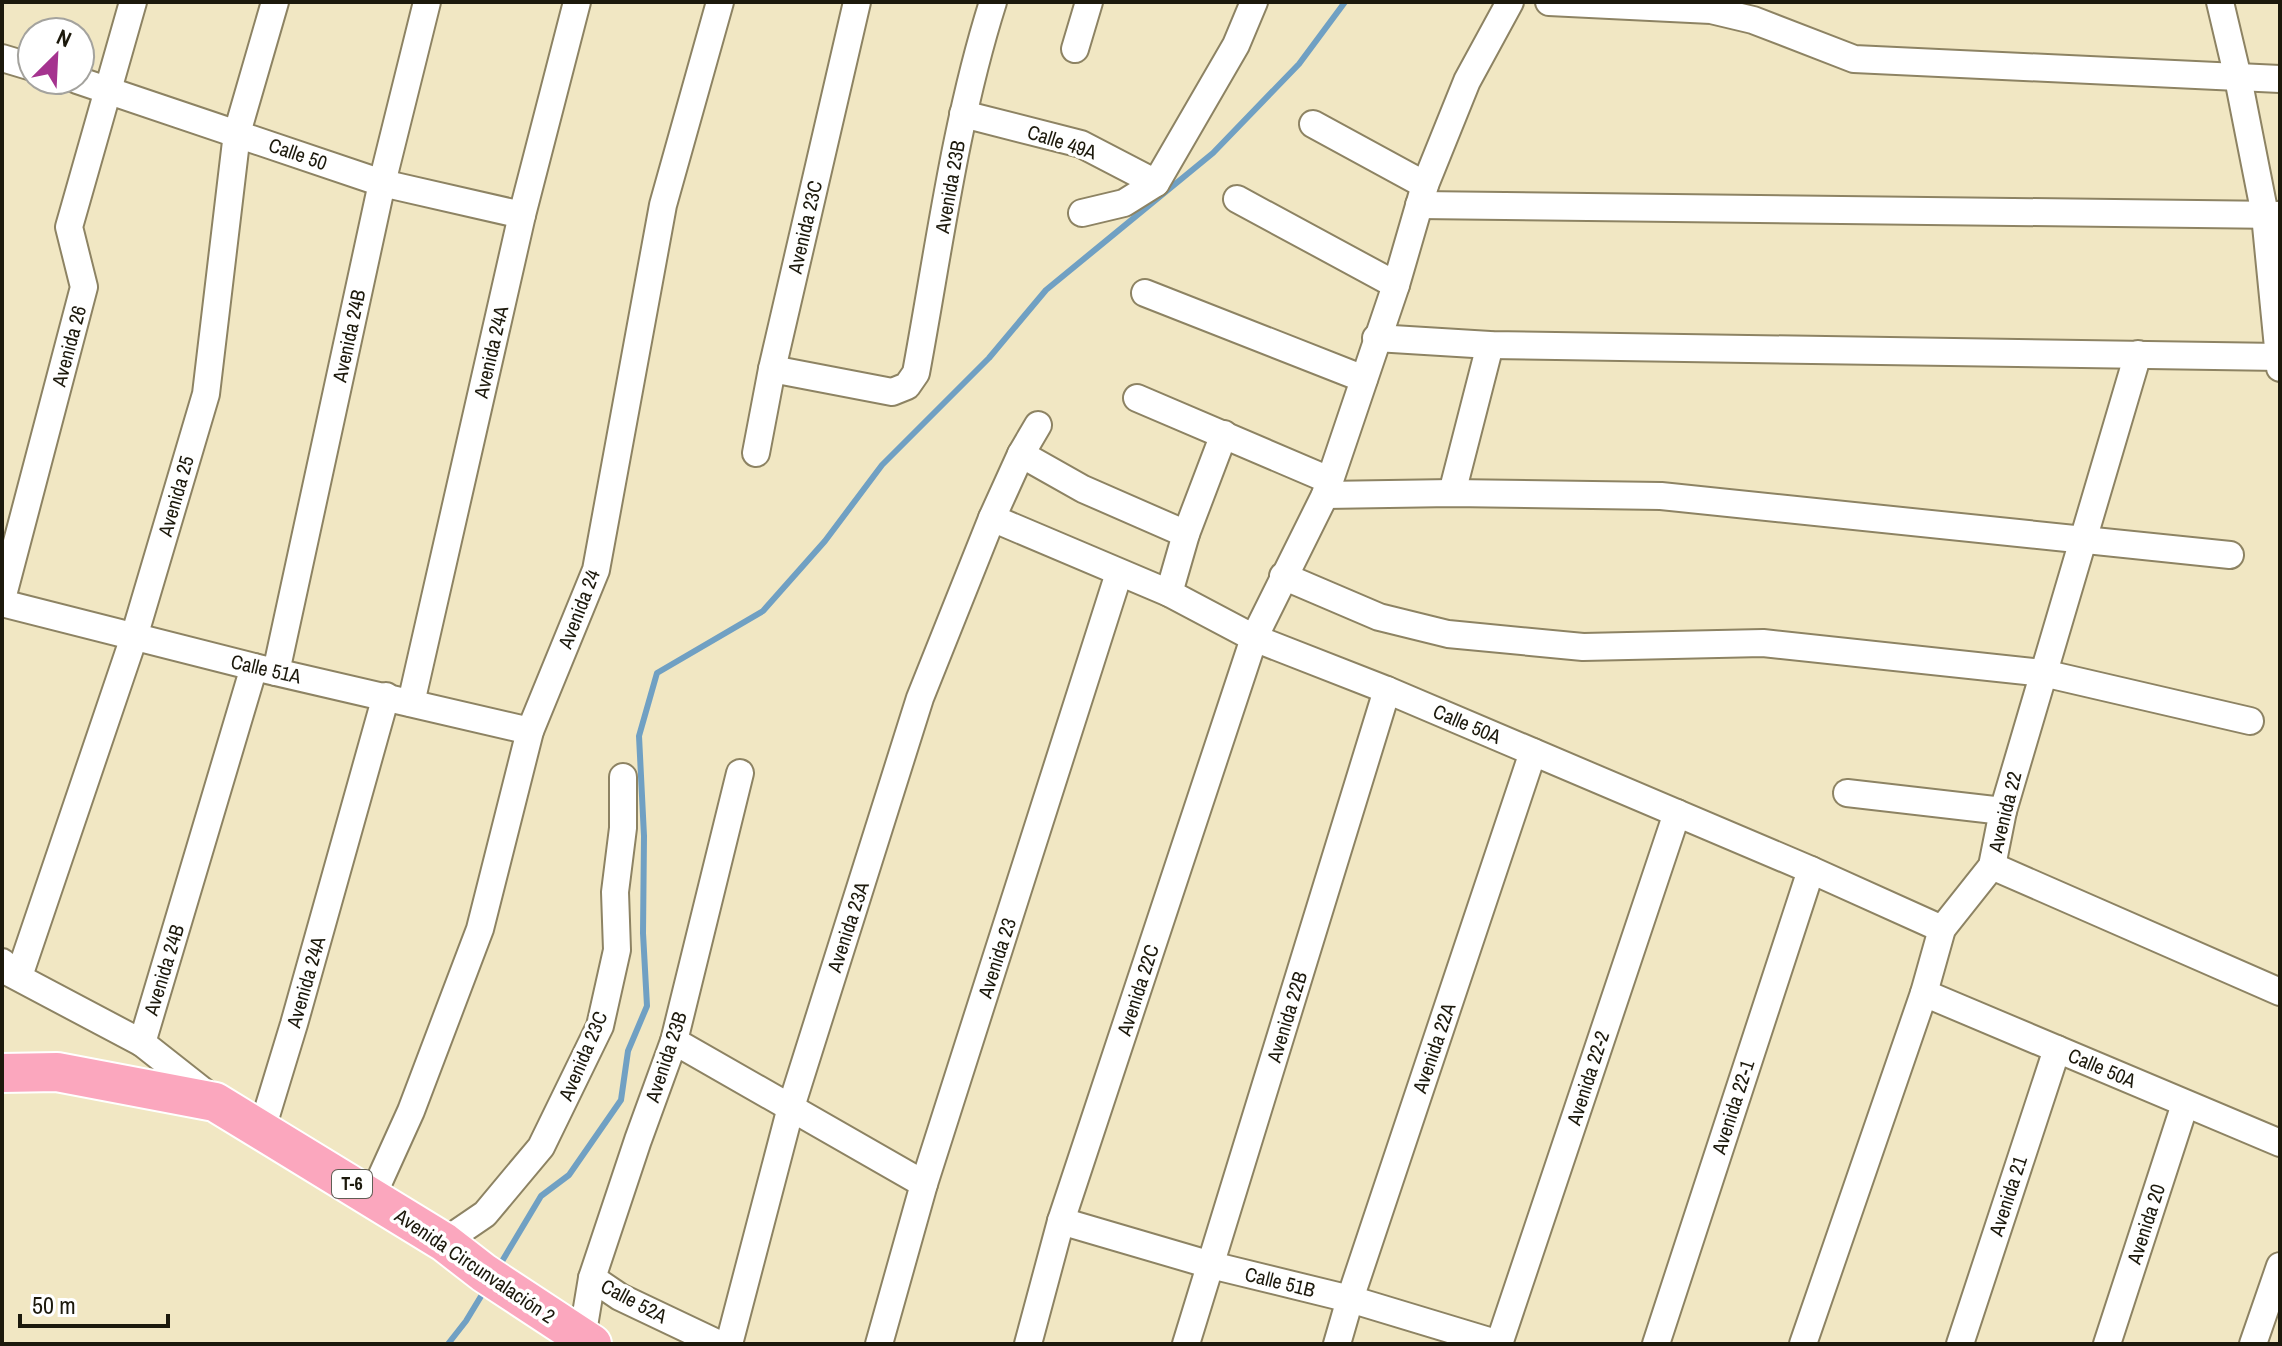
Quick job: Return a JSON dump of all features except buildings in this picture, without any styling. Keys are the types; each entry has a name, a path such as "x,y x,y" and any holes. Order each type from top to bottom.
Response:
{"highway":[{"name":"Avenida Circunvalación 2","path":"2,1073 57,1072 215,1102 444,1242 576,1342"}],"street":[{"name":"Avenida 26","path":"2,601 84,287 69,227 133,2"},
{"name":"Avenida 25","path":"8,969 134,637 206,394 237,133 275,2"},
{"name":"Avenida 24B","path":"142,1043 265,669 427,2"},
{"name":"Avenida 24A","path":"411,703 522,215 577,2"},
{"name":"Avenida 24","path":"372,1197 411,1111 480,929 530,731 596,570 663,205 720,2"},
{"name":"Avenida 23C","path":"756,453 772,369 857,2"},
{"name":"Avenida 23B","path":"772,369 892,392 907,386 916,373 963,114 975,59 993,2"},
{"path":"1075,49 1089,2"},
{"path":"1082,213 1124,203 1156,183 1236,45 1254,2"},
{"name":"Avenida 22C","path":"1028,1344 1061,1221 1254,638 1327,488 1396,285 1422,195 1467,81 1510,2"},
{"path":"1549,2 1756,11 1854,59 2280,79"},
{"path":"1376,338 1490,345 2138,354 2279,360 2273,215 2220,2"},
{"name":"Calle 50","path":"96,85 382,183 522,215"},
{"name":"Calle 49A","path":"963,114 1081,144 1156,183"},
{"path":"1313,124 1422,195 2273,215"},
{"path":"1237,199 1396,285"},
{"path":"1145,293 1364,379"},
{"path":"1452,493 1490,345"},
{"name":"Avenida 22","path":"1803,1344 1924,993 1942,929 1992,866 2003,811 2138,354"},
{"path":"1137,398 1224,434 1327,488 1661,496 2230,555"},
{"name":"Avenida 23A","path":"729,1344 791,1107 920,698 992,518 1038,425"},
{"path":"1169,593 1186,534 1224,434"},
{"path":"1021,454 1083,489 1186,534"},
{"name":"Calle 50A","path":"992,518 1169,593 1254,638 1387,690 1942,929"},
{"name":"Avenida 23","path":"879,1344 924,1184 1119,573"},
{"path":"1283,576 1379,617 1448,634 1583,647 1763,643 2043,673 2250,721"},
{"name":"Calle 51A","path":"2,601 134,637 530,731"},
{"name":"Avenida 22B","path":"1186,1344 1387,690"},
{"name":"Avenida 24A","path":"262,1129 386,696"},
{"name":"Avenida 22A","path":"1337,1344 1533,752"},
{"name":"Avenida 23B","path":"576,1342 592,1278 674,1041 740,773"},
{"name":"Avenida 23C","path":"444,1242 485,1214 541,1147 600,1026 617,950 615,892 623,828 623,777"},
{"path":"1847,793 2003,811"},
{"name":"Avenida 22-2","path":"1499,1344 1677,813"},
{"path":"1992,866 2280,992"},
{"name":"Avenida 22-1","path":"1656,1344 1811,870"},
{"path":"8,969 142,1043 215,1102"},
{"name":"Calle 50A","path":"1924,993 2280,1143"},
{"path":"674,1041 924,1184"},
{"name":"Avenida 21","path":"1960,1344 2057,1049"},
{"name":"Avenida 20","path":"2107,1344 2185,1104"},
{"name":"Calle 51B","path":"1061,1221 1211,1265 1350,1299 1499,1344"},
{"path":"2253,1344 2280,1266"},
{"name":"Calle 52A","path":"592,1278 620,1297 719,1344"}],"waterway":[{"path":"498,1268 541,1196 569,1175 621,1100 628,1051 647,1006 639,736 657,673 763,611 825,541 882,465 989,358 1046,290 1213,153 1299,64 1345,2"},
{"path":"448,1344 486,1288"}]}
